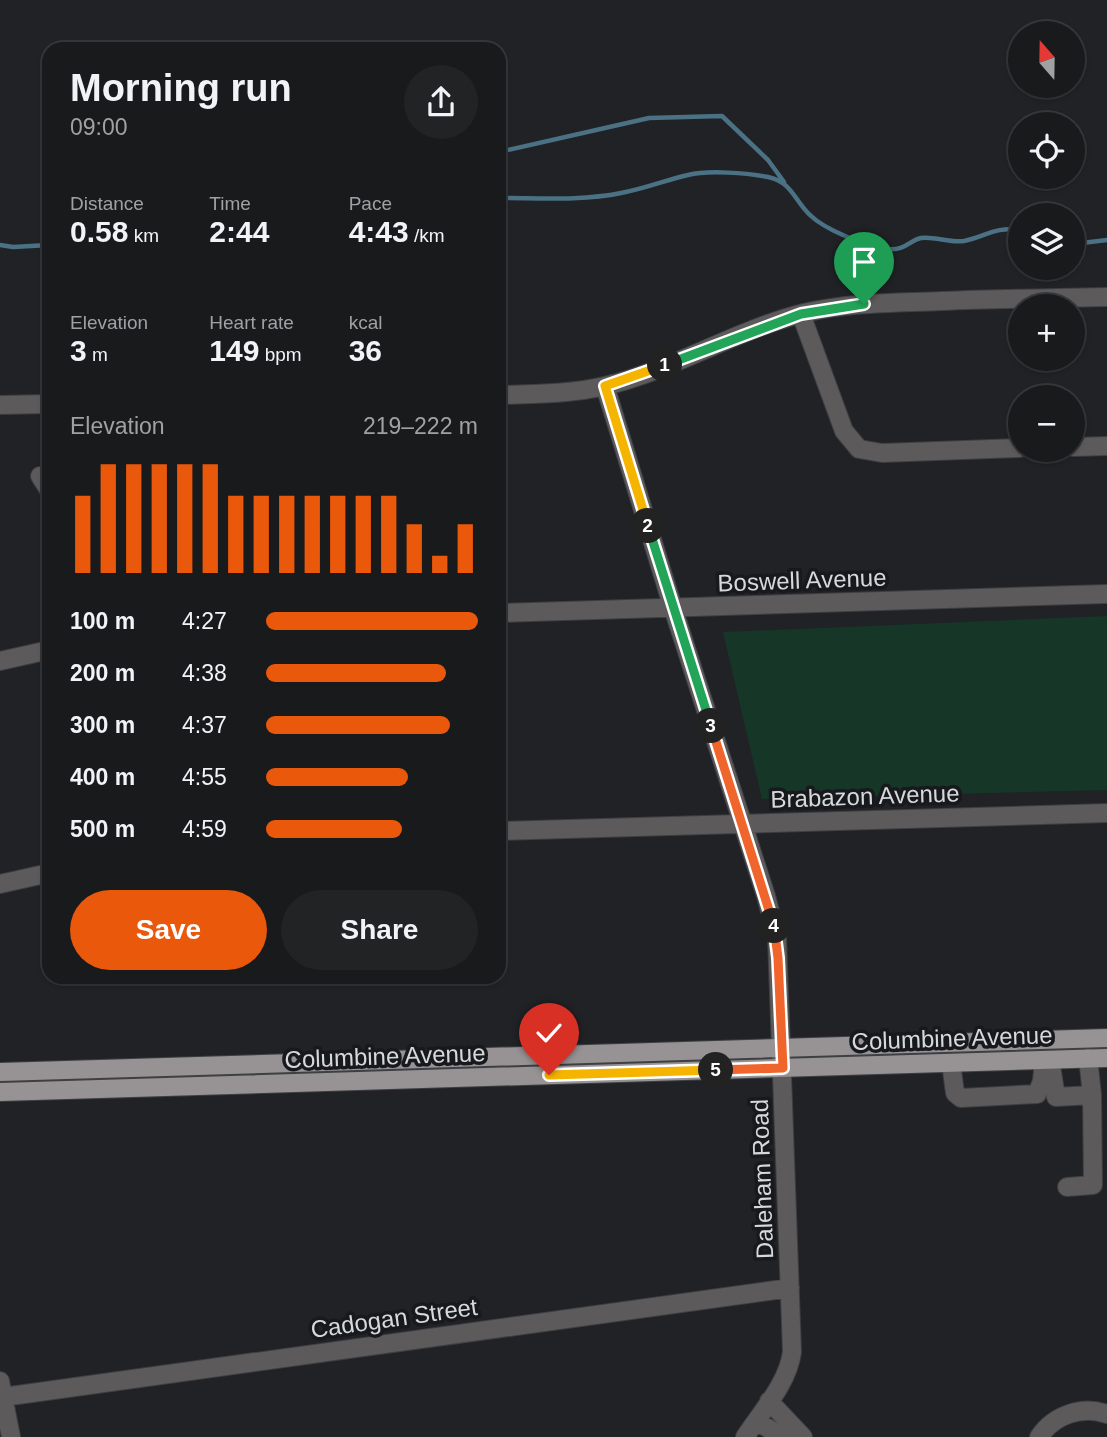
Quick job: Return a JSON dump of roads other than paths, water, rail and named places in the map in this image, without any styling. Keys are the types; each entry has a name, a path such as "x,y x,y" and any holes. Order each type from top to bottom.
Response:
{"main road":[{"name":"Columbine Avenue","path":"0,1072 1107,1038"},
{"path":"1028,1041 1041,1060"},
{"path":"495,1077 496,1056"},
{"name":"Columbine Avenue","path":"0,1092 1107,1058"},
{"path":"222,1066 223,1085"}],"street":[{"path":"506,395 560,393 605,386 801,314 864,304 1107,297"},
{"path":"801,314 844,431 859,449 882,453 1008,448"},
{"name":"Daleham Road","path":"605,386 777,938 791,1363 745,1437"},
{"path":"0,405 42,404"},
{"path":"1085,447 1107,446"},
{"name":"Boswell Avenue","path":"506,613 1107,594"},
{"path":"0,661 42,652"},
{"name":"Brabazon Avenue","path":"506,831 1107,813"},
{"path":"0,884 42,875"},
{"path":"1067,1187 1093,1185 1092,1095 1088,1058"},
{"path":"951,1063 955,1093 961,1098 1037,1094 1042,1081 1041,1060"},
{"path":"1041,1060 1055,1097 1092,1095"},
{"name":"Cadogan Street","path":"2,1389 790,1288"},
{"path":"2,1389 11,1437"},
{"path":"769,1401 803,1437"},
{"path":"1039,1437 1052,1421 1066,1415 1086,1411 1107,1414"},
{"path":"756,1420 783,1437"}],"waterway":[{"path":"506,150 649,118 722,116 768,160 784,182"},
{"path":"506,198 606,196 696,173 739,173 776,179 788,187 817,221 857,241 887,249 898,249 921,238 964,241 1008,229"},
{"path":"1085,243 1107,240"},
{"path":"0,245 42,245"}]}
